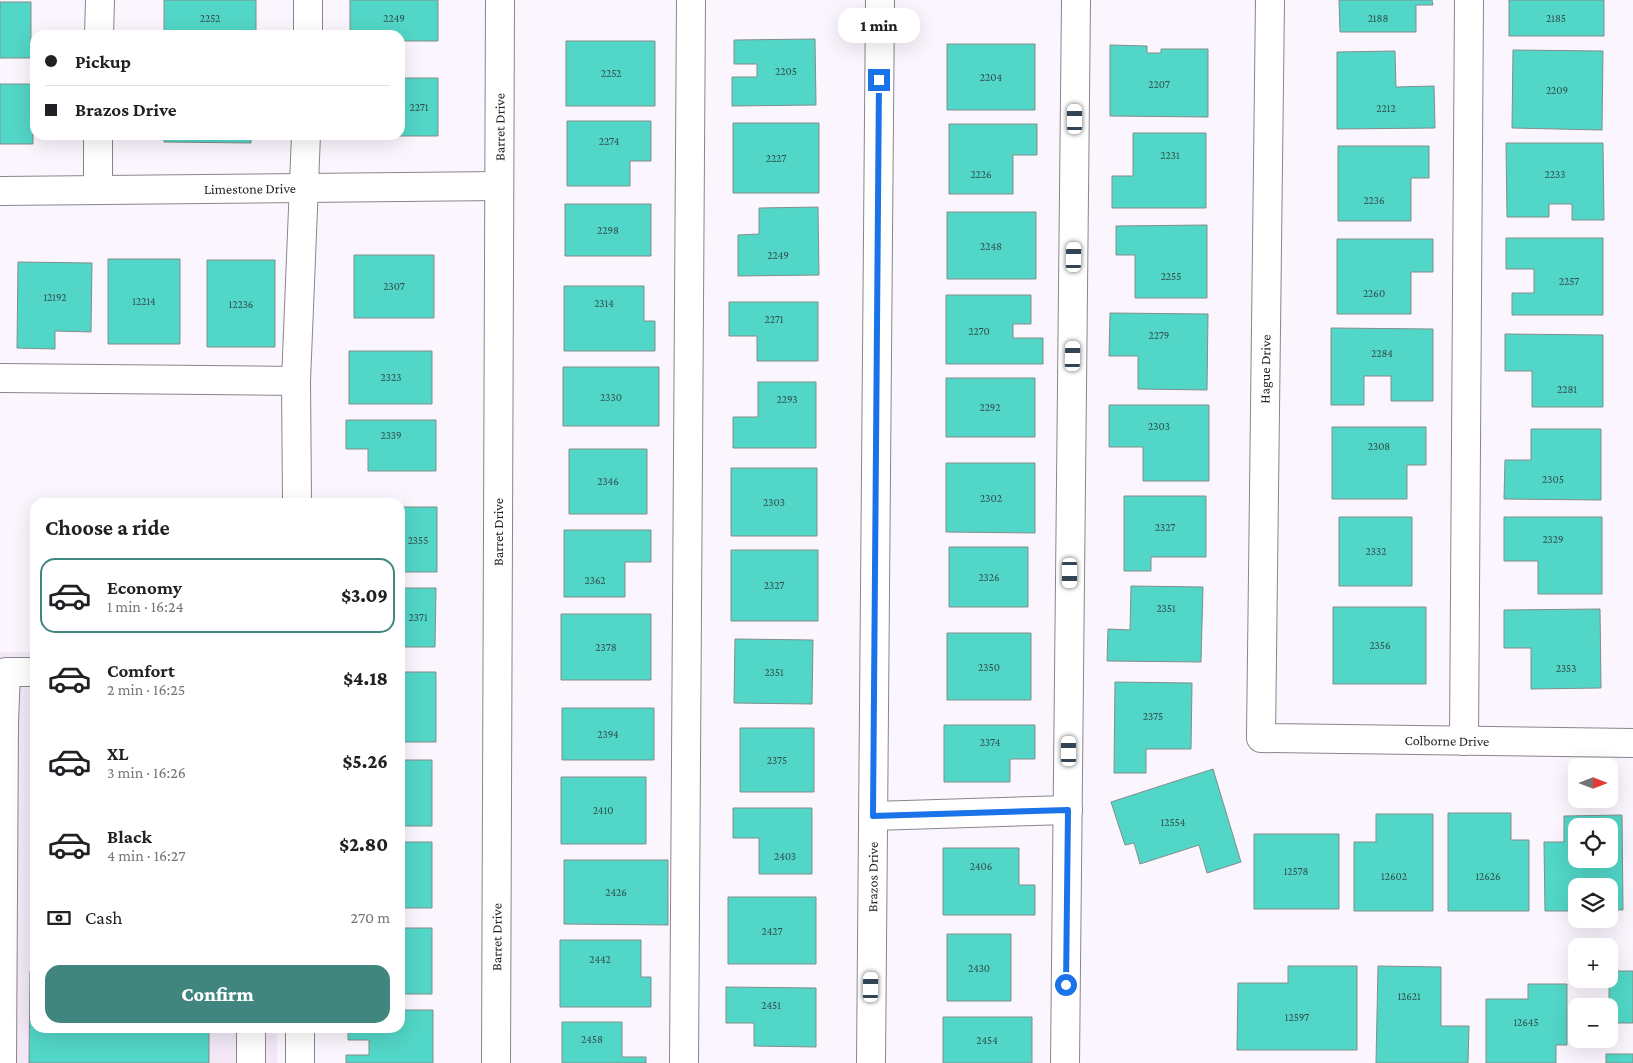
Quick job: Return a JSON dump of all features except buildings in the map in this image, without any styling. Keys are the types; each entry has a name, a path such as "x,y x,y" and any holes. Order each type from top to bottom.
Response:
{"street":[{"path":"99,30 100,0"},
{"path":"308,0 308,30"},
{"name":"Barret Drive","path":"496,1063 500,0"},
{"path":"684,1063 692,0"},
{"name":"Brazos Drive","path":"871,1063 880,0"},
{"path":"1065,1063 1076,0"},
{"name":"Hague Drive","path":"1260,738 1270,0"},
{"path":"1464,741 1469,0"},
{"path":"98,140 98,190"},
{"path":"297,498 296,381 306,140"},
{"name":"Limestone Drive","path":"0,191 499,186"},
{"path":"0,378 296,381"},
{"path":"2,1063 1,884 6,672 30,672"},
{"name":"Colborne Drive","path":"1260,738 1633,743"},
{"path":"873,816 1068,810"},
{"path":"251,1033 251,1063"},
{"path":"300,1033 300,1063"}],"shaded area":[{"path":"0,652 30,652 30,1033 277,1033 277,1063 0,1063"}],"route":[{"path":"879,80 873,816 1068,810 1066,985"}]}
